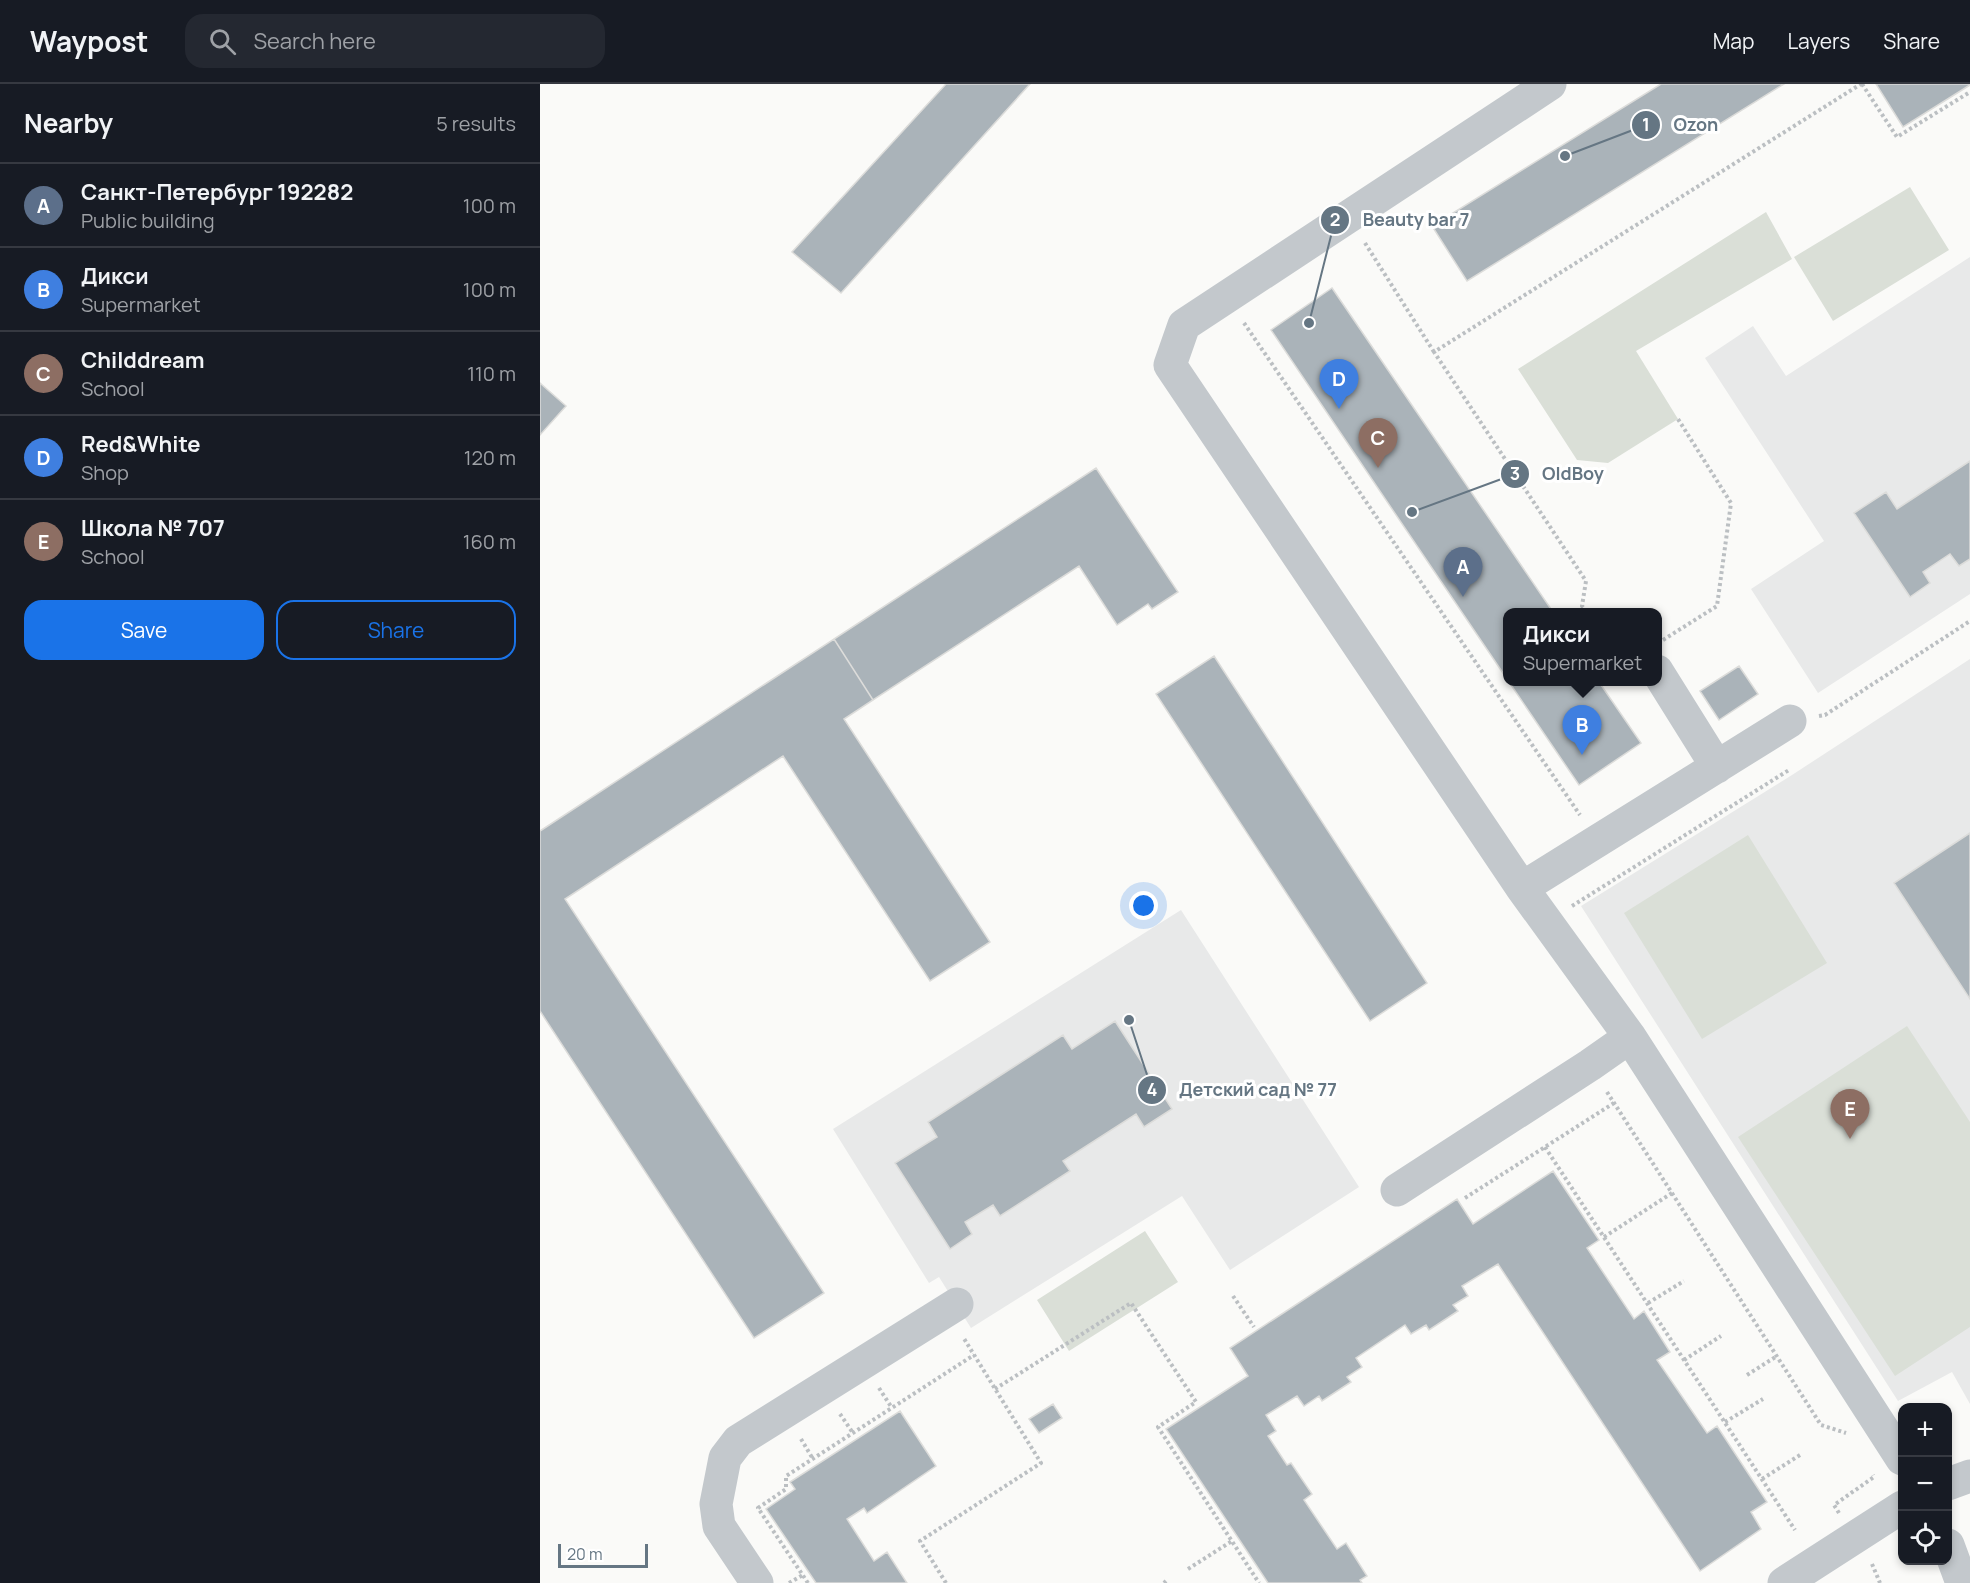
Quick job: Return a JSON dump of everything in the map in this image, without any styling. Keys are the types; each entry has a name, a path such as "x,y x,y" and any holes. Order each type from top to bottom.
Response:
{"street":[{"path":"1550,84 1185,325 1170,365 1522,888 1629,1037 1900,1457"},
{"path":"1662,679 1717,767"},
{"path":"1522,888 1790,721"},
{"path":"1397,1190 1590,1065 1629,1037"},
{"path":"757,1583 719,1526 716,1504 725,1458 738,1441 952,1307"},
{"path":"1952,1482 1970,1476"},
{"path":"1784,1583 1898,1510"},
{"path":"1952,1558 1962,1583"}],"path":[{"path":"1434,352 1862,84 1897,137 1970,92"},
{"path":"1365,242 1434,352 1586,581 1582,606 1584,608"},
{"path":"1242,319 1585,823"},
{"path":"1662,641 1717,606 1731,503 1678,418"},
{"path":"1790,721 1825,716 1970,621"},
{"path":"1563,912 1789,770"},
{"path":"1590,1065 1821,1425 1845,1432 1851,1441"},
{"path":"1465,1198 1614,1103"},
{"path":"1545,1147 1795,1530"},
{"path":"1604,1237 1672,1193"},
{"path":"1648,1303 1684,1281"},
{"path":"1233,1296 1254,1327"},
{"path":"995,1389 1131,1303 1196,1402 1158,1427 1259,1583"},
{"path":"946,1583 920,1541 1041,1463 974,1355 952,1307"},
{"path":"1684,1360 1721,1336"},
{"path":"808,1583 758,1508 786,1490 786,1476 974,1355"},
{"path":"1747,1375 1777,1356"},
{"path":"876,1384 892,1408"},
{"path":"1725,1422 1763,1399"},
{"path":"837,1410 853,1434"},
{"path":"798,1436 813,1459"},
{"path":"1762,1479 1800,1455"},
{"path":"1869,1468 1874,1477 1834,1505 1872,1563 1880,1583"},
{"path":"1188,1569 1232,1541"},
{"path":"789,1583 802,1575"}],"shaded area":[{"path":"1910,187 1949,250 1833,321 1794,257"},
{"path":"1766,212 1792,259 1636,351 1678,419 1608,463 1577,460 1518,369"},
{"path":"1970,257 1970,594 1818,693 1751,589 1824,541 1705,358 1753,326 1786,376"},
{"path":"1970,659 1970,1404 1952,1372 1898,1401 1581,906 1792,775"},
{"path":"1748,835 1827,963 1702,1039 1624,913"},
{"path":"1181,910 1359,1187 1230,1270 1182,1196 971,1328 939,1277 929,1283 833,1129"},
{"path":"1907,1026 1970,1122 1970,1327 1895,1376 1738,1137"},
{"path":"1145,1231 1178,1282 1069,1351 1037,1300"}],"building":[{"path":"946,84 1030,84 841,293 792,252"},
{"path":"1661,84 1784,84 1467,281 1432,226"},
{"path":"1876,84 1970,84 1970,85 1903,127"},
{"path":"1332,288 1550,608 1503,608 1503,673 1271,330"},
{"path":"540,383 566,406 540,435"},
{"path":"1970,461 1970,559 1959,566 1950,554 1923,572 1930,583 1910,597 1854,513 1886,492 1897,509"},
{"path":"1096,468 1178,592 1152,609 1148,604 1117,625 1079,566 873,700 834,639"},
{"path":"834,639 873,700 844,719 990,942 930,981 783,756 565,899 824,1293 754,1338 540,1011 540,831"},
{"path":"1214,656 1427,983 1370,1021 1156,694"},
{"path":"1739,666 1758,694 1719,720 1700,691"},
{"path":"1512,686 1602,686 1641,743 1579,785"},
{"path":"1970,833 1970,999 1894,883"},
{"path":"1115,1021 1172,1109 1144,1127 1136,1114 1063,1161 1070,1171 1000,1216 993,1205 965,1222 972,1234 950,1249 895,1163 937,1137 928,1122 1063,1035 1072,1049"},
{"path":"1553,1171 1599,1240 1587,1248 1634,1319 1644,1311 1670,1352 1657,1360 1707,1433 1717,1426 1767,1502 1751,1512 1761,1529 1700,1571 1498,1264 1462,1286 1468,1296 1453,1305 1458,1311 1429,1330 1426,1325 1411,1334 1405,1325 1356,1358 1362,1367 1347,1377 1351,1382 1322,1401 1319,1396 1304,1406 1297,1396 1266,1415 1276,1431 1268,1436 1287,1465 1291,1463 1312,1494 1304,1500 1337,1549 1346,1543 1367,1576 1360,1580 1362,1583 1268,1583 1166,1429 1248,1376 1230,1348 1457,1199 1473,1224"},
{"path":"1053,1404 1062,1418 1039,1433 1029,1419"},
{"path":"900,1411 936,1466 867,1513 864,1508 847,1519 874,1561 887,1552 907,1583 816,1583 766,1509 795,1489 790,1482"}],"place":[{"name":"Ozon","path":"1565,156"},
{"name":"Beauty bar 7","path":"1309,323"},
{"name":"Red&White","path":"1339,409"},
{"name":"Childdream","path":"1378,468"},
{"name":"OldBoy","path":"1412,512"},
{"name":"Санкт-Петербург 192282","path":"1463,597"},
{"name":"Дикси","path":"1582,755"},
{"name":"Детский сад № 77","path":"1129,1020"},
{"name":"Школа № 707","path":"1850,1139"}]}
